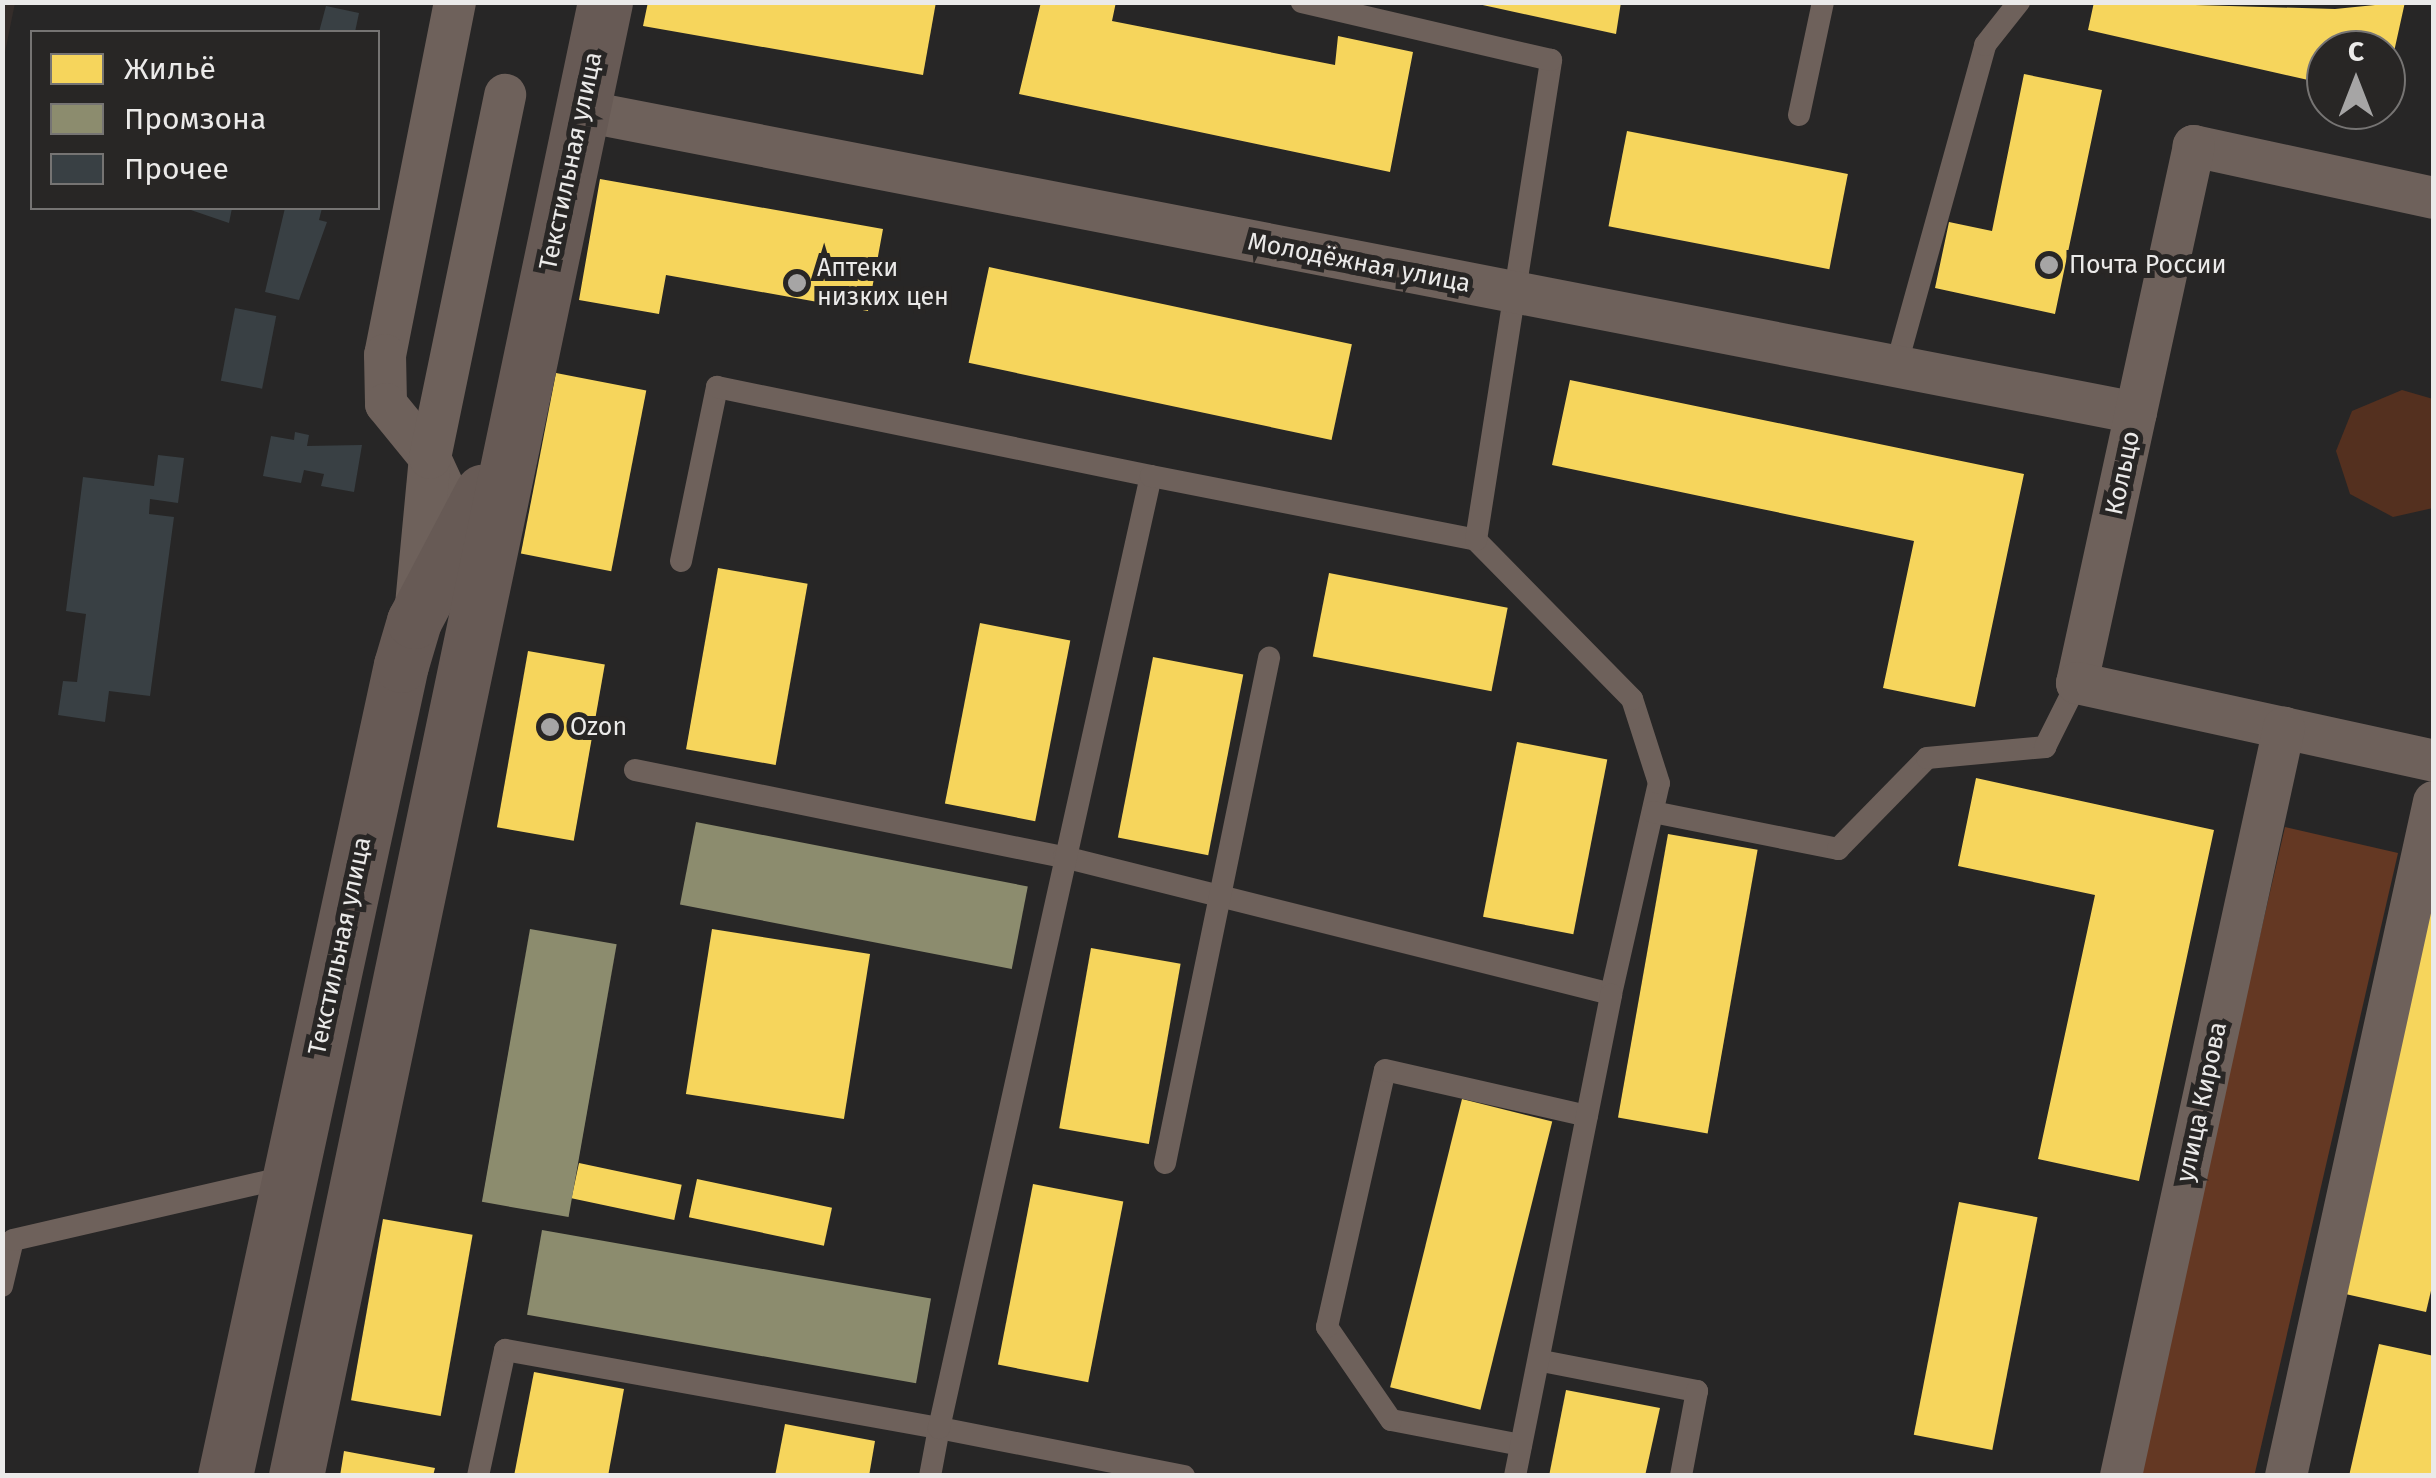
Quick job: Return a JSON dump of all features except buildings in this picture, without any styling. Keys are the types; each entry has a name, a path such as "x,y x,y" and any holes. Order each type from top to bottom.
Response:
{"main road":[{"name":"Текстильная улица","path":"296,1476 605,2"},
{"name":"Текстильная улица","path":"225,1476 414,621 512,436"}],"street":[{"path":"455,2 385,355 386,404 430,458 464,526 478,602"},
{"path":"414,621 430,458 505,95"},
{"name":"Молодёжная улица","path":"583,111 2136,413"},
{"name":"Кольцо","path":"2076,684 2194,146 2434,198"},
{"path":"2076,684 2434,761"},
{"name":"улица Кирова","path":"2120,1476 2284,728"},
{"path":"2286,1476 2434,802"}],"lane":[{"path":"1302,2 1551,60 1476,540"},
{"path":"1799,115 1823,2"},
{"path":"1896,367 1985,45 2019,2"},
{"path":"681,561 717,387 1476,540 1632,699 1659,783 1612,994 1542,1361 1515,1476"},
{"path":"930,1476 1150,476"},
{"path":"1165,1164 1269,658"},
{"path":"1653,812 1838,849 1927,758 2045,748 2076,684"},
{"path":"636,770 1064,857 1612,994"},
{"path":"1521,1445 1391,1420 1327,1327 1385,1070 1587,1116"},
{"path":"2,1286 13,1240 290,1176"},
{"path":"478,1476 505,1350 1184,1476"},
{"path":"1542,1361 1696,1391 1681,1476"}],"shaded area":[{"path":"2,3 15,3 3,62"},
{"path":"2402,390 2433,399 2433,508 2393,517 2350,494 2336,451 2352,411"},
{"path":"2285,827 2398,853 2254,1476 2136,1473"}],"place":[{"name":"Почта России","path":"2049,265"},
{"name":"Аптеки низких цен","path":"797,283"},
{"name":"Ozon","path":"550,727"}]}
